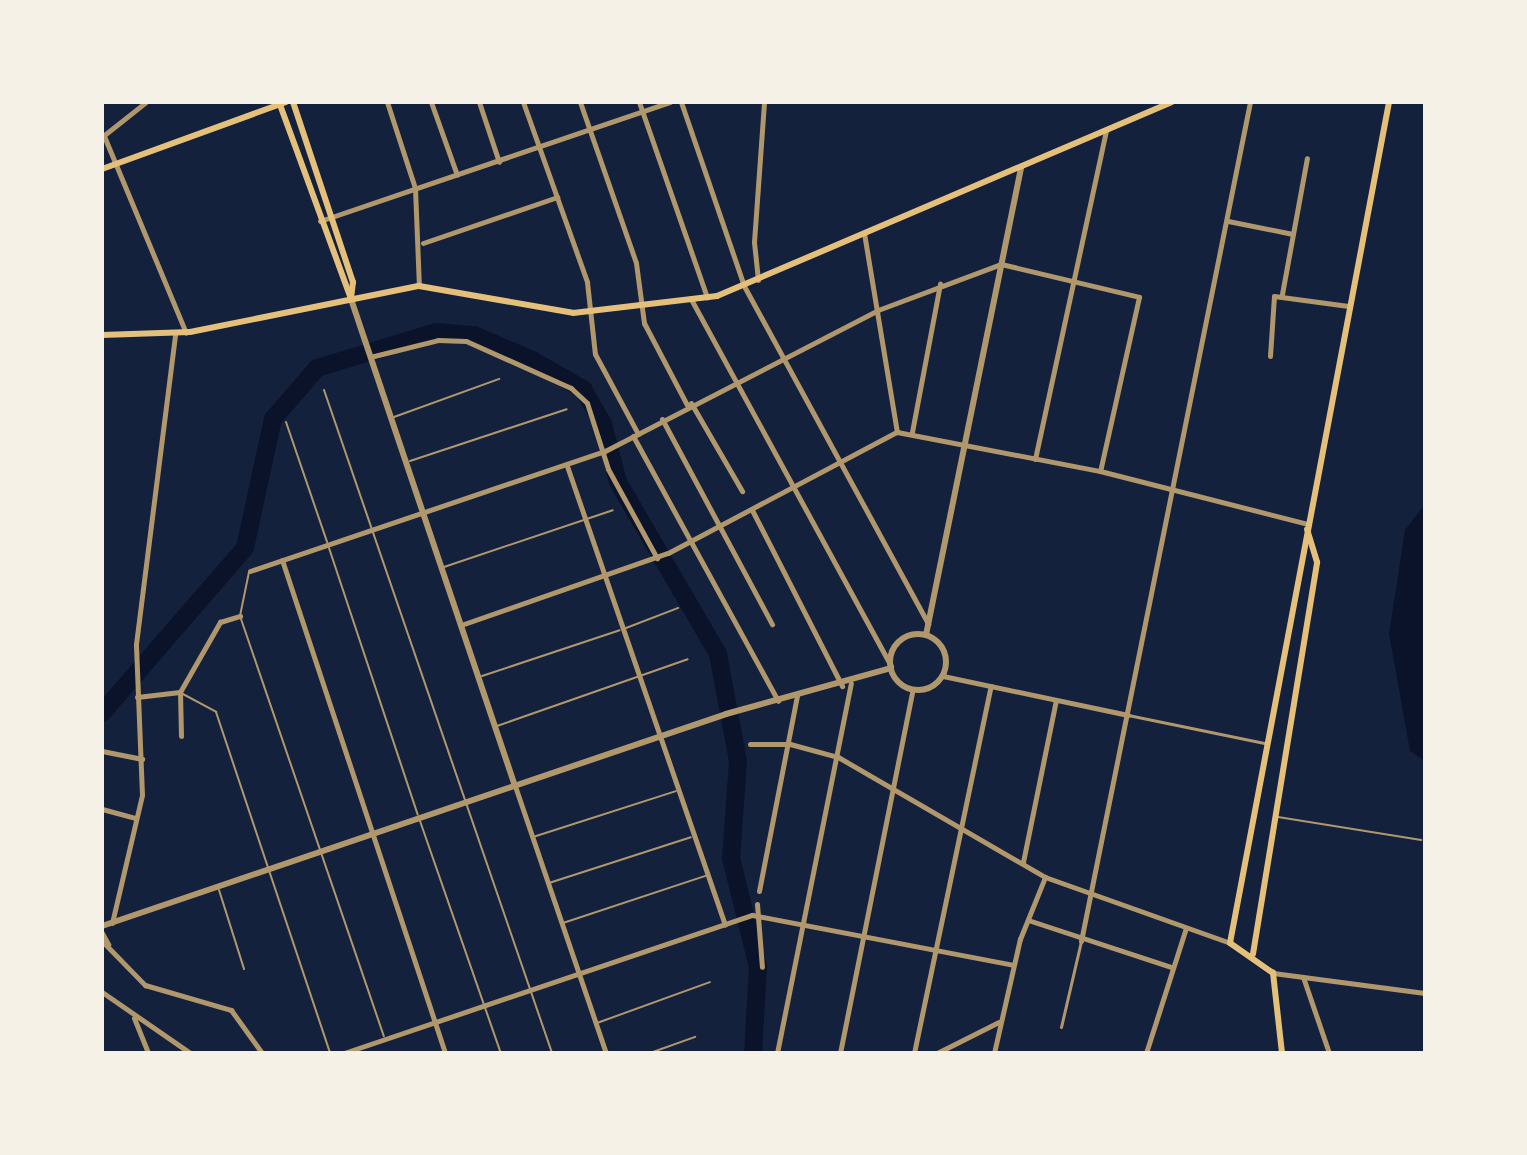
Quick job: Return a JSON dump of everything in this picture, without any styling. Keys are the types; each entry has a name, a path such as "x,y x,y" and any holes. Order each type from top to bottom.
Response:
{"main road":[{"path":"293,102 330,218 351,299"},
{"path":"102,335 186,333 419,286 552,311 594,310 708,298 758,281 1171,102"},
{"path":"1282,1053 1273,973 1253,954 1230,943 1264,743 1389,102"},
{"path":"102,169 282,103 320,221 351,299"},
{"path":"1253,954 1317,562 1307,527"}],"street":[{"path":"146,102 103,136 186,333"},
{"path":"387,102 415,188 423,243 419,286"},
{"path":"431,102 457,175"},
{"path":"479,102 499,162"},
{"path":"523,102 594,310 595,354 689,544 778,701"},
{"path":"580,102 643,304 644,323 742,491"},
{"path":"639,102 708,298"},
{"path":"320,221 670,102"},
{"path":"681,102 744,286 841,459 928,624"},
{"path":"758,281 754,242 764,102"},
{"path":"1145,102 1148,112"},
{"path":"1061,1027 1093,899 1128,715 1177,489 1250,102"},
{"path":"1035,459 1106,131"},
{"path":"1282,294 1307,158"},
{"path":"926,635 1021,167"},
{"path":"423,243 557,197"},
{"path":"1228,221 1293,234"},
{"path":"864,233 897,432"},
{"path":"250,571 604,451 784,355 878,310 940,283 1001,264 1138,295 1100,471"},
{"path":"912,432 940,283"},
{"path":"1270,356 1270,301 1282,294 1348,306"},
{"path":"351,299 420,511 606,1053"},
{"path":"692,301 731,383 789,488 891,667 913,689"},
{"path":"112,923 135,818 142,759 135,672 175,334"},
{"path":"369,357 438,340 517,360 587,403 604,451 658,558"},
{"path":"662,419 772,624"},
{"path":"460,625 658,558 897,432 966,442 1100,471 1177,489 1307,527"},
{"path":"567,466 626,628 725,925"},
{"path":"752,510 842,686"},
{"path":"282,560 445,1053"},
{"path":"181,736 180,692 220,622 240,616"},
{"path":"891,667 899,642 926,635"},
{"path":"926,635 944,651 943,676"},
{"path":"102,926 726,714 842,686 891,667"},
{"path":"913,689 943,676 1264,743"},
{"path":"777,1053 851,683"},
{"path":"914,1053 939,948 991,686"},
{"path":"840,1053 913,689"},
{"path":"137,697 180,692"},
{"path":"759,891 797,696"},
{"path":"1023,862 1056,700"},
{"path":"750,744 790,744 838,757 964,825 1045,877 1093,899 1230,943"},
{"path":"102,751 142,759"},
{"path":"102,809 135,818"},
{"path":"994,1053 1013,965 1045,877"},
{"path":"757,904 753,915 762,967"},
{"path":"344,1053 753,915 939,948 1013,965"},
{"path":"1028,920 1081,941 1171,967"},
{"path":"1146,1053 1171,967 1186,928"},
{"path":"102,933 112,952"},
{"path":"102,941 145,985 231,1010 262,1053"},
{"path":"1273,973 1425,993"},
{"path":"1303,977 1329,1053"},
{"path":"102,992 190,1053"},
{"path":"134,1017 148,1053"},
{"path":"937,1053 1000,1021"}],"lane":[{"path":"389,418 499,379"},
{"path":"324,390 552,1053"},
{"path":"405,463 567,409"},
{"path":"286,422 501,1053"},
{"path":"440,568 613,510"},
{"path":"250,571 240,616 318,852 385,1039"},
{"path":"477,678 678,608"},
{"path":"494,727 688,659"},
{"path":"180,692 216,712 330,1053"},
{"path":"532,838 680,789"},
{"path":"1273,817 1421,840"},
{"path":"548,883 695,835"},
{"path":"562,924 708,875"},
{"path":"218,887 244,969"},
{"path":"596,1024 710,982"},
{"path":"650,1053 695,1037"}],"water":[{"path":"1425,504 1425,761 1410,751 1389,634 1405,530"}],"waterway":[{"path":"102,713 245,548 273,419 317,368 436,332 474,335 532,360 583,389 603,424 618,482 718,654 738,761 731,858 758,967 753,1053"}]}
